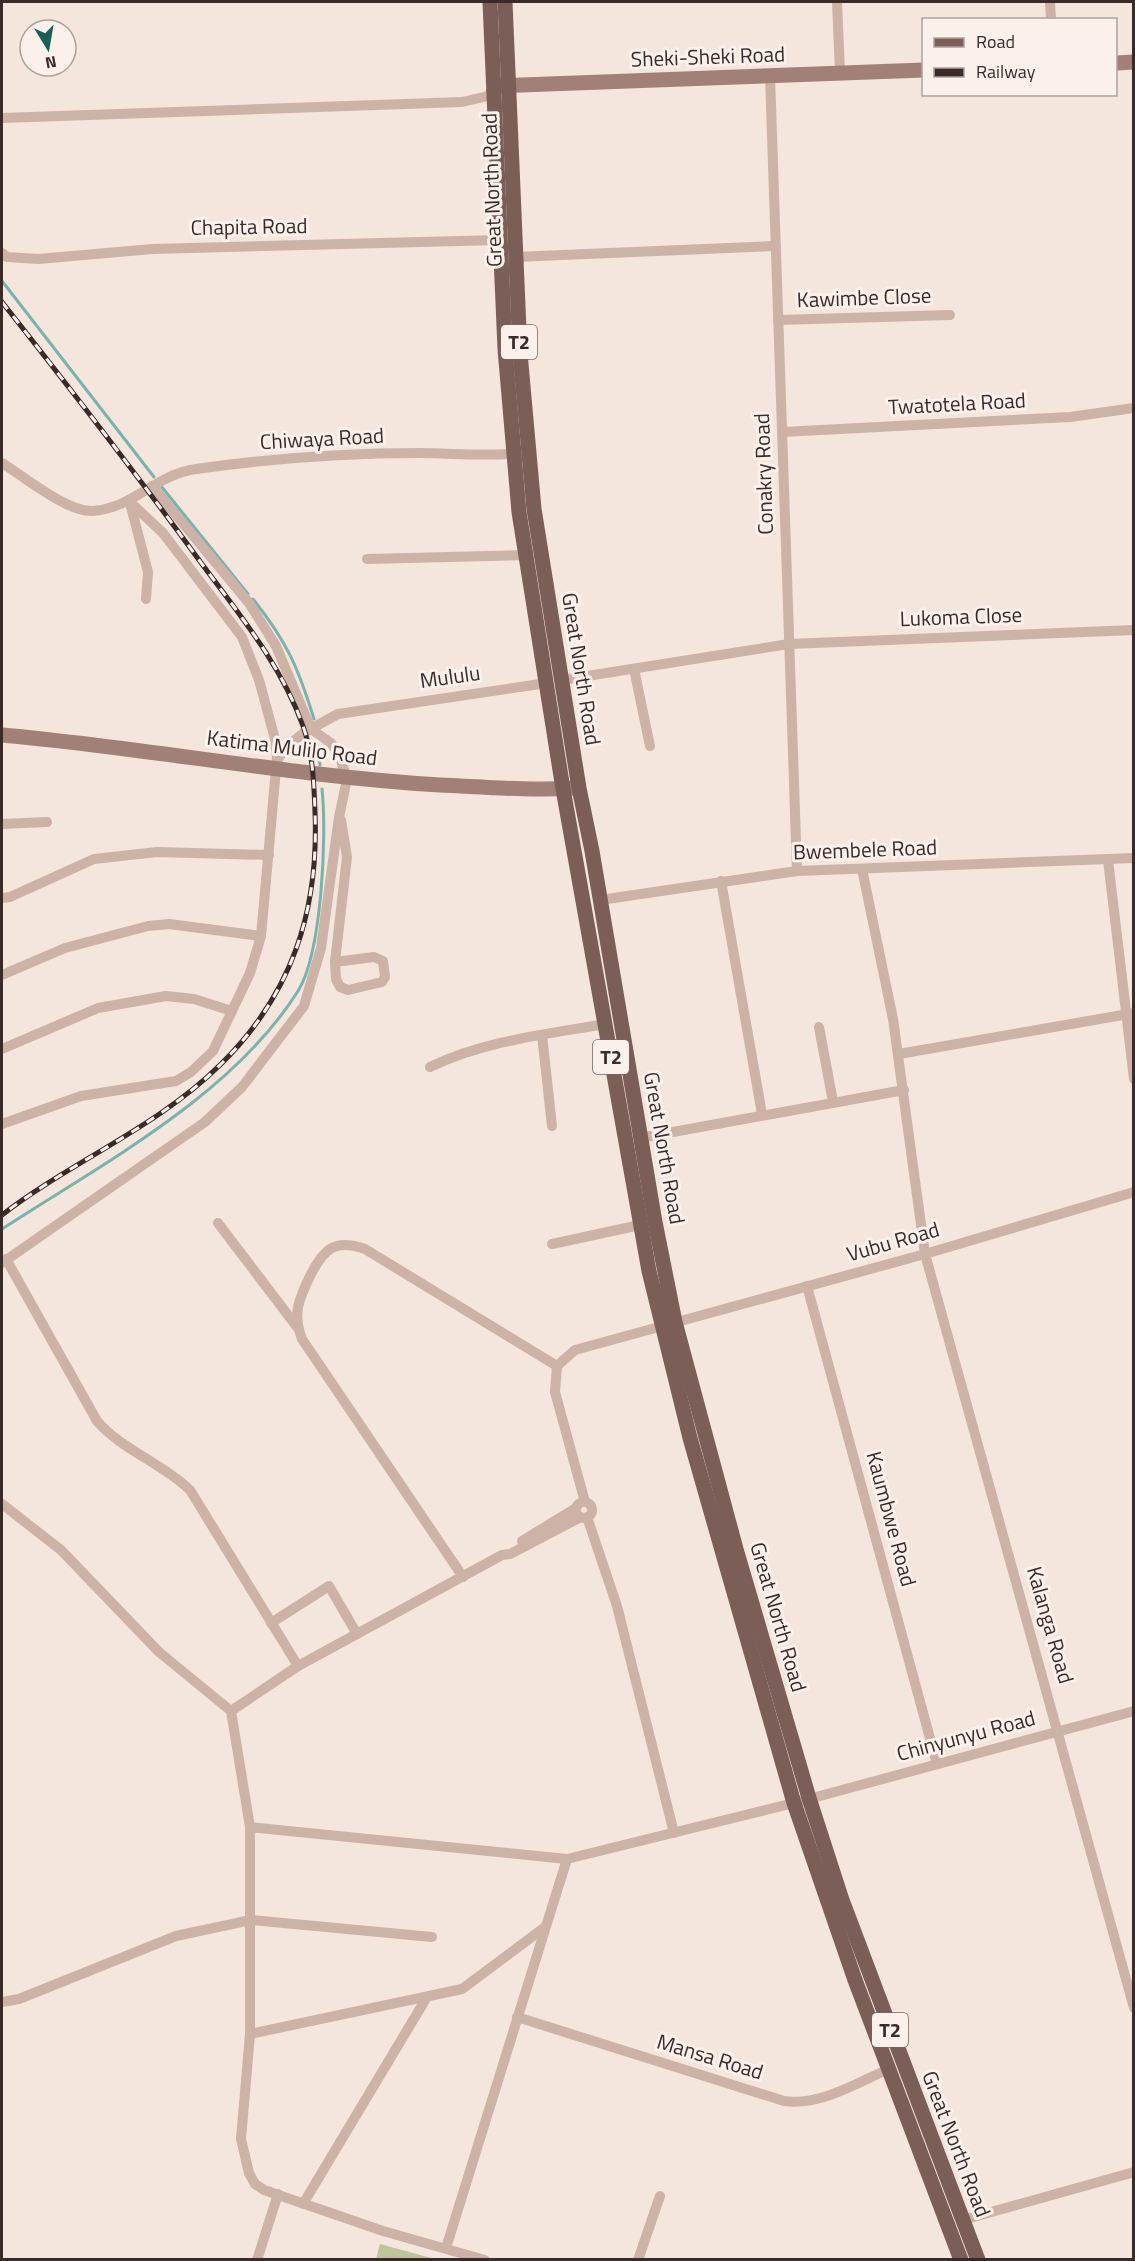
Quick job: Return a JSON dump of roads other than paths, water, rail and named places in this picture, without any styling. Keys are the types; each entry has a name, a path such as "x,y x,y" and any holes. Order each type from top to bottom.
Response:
{"main road":[{"name":"Great North Road","path":"490,2 501,86 515,257 520,453 526,555 554,681"},
{"name":"Great North Road","path":"505,2 501,86 499,240 520,453 606,1024 640,1225 736,1549 801,1800 855,1980 961,2259"},
{"path":"1117,63 1134,62"},
{"name":"Sheki-Sheki Road","path":"501,86 922,70"},
{"name":"Katima Mulilo Road","path":"2,735 146,749 276,766 347,779 490,788 571,788"},
{"name":"Great North Road","path":"571,788 600,900 640,1138 668,1324"},
{"name":"Great North Road","path":"801,1800 846,1910 978,2259"}],"street":[{"path":"837,2 840,73"},
{"path":"1050,2 1051,18"},
{"name":"Conakry Road","path":"770,76 797,871"},
{"path":"2,118 462,102 489,96 501,86"},
{"name":"Chapita Road","path":"2,253 7,257 38,258 153,249 499,240"},
{"path":"515,257 776,246"},
{"name":"Kawimbe Close","path":"778,320 950,315"},
{"name":"Twatotela Road","path":"782,432 1070,417 1134,408"},
{"name":"Chiwaya Road","path":"130,502 163,478 182,471 235,464 417,453 520,453"},
{"path":"2,463 80,510 93,511 130,502"},
{"path":"152,486 249,603 276,646 311,729 331,742 339,754 347,779 339,817 321,948 304,1006 242,1087 205,1122 4,1261 97,1421 111,1434 178,1479 190,1490 298,1666"},
{"path":"130,502 148,572 146,599"},
{"path":"2,1124 81,1096 157,1086 176,1081 197,1068 213,1051 250,973 261,936 276,766 275,739 259,680 242,637 163,533 130,502"},
{"path":"367,560 526,555"},
{"name":"Lukoma Close","path":"634,669 789,644 1134,630"},
{"path":"634,669 650,746"},
{"name":"Mululu","path":"276,766 285,748 311,729 338,714 634,669"},
{"path":"335,962 374,957 383,961 385,977 377,985 348,990 340,987 336,979 335,962 347,857 344,830 339,817"},
{"path":"2,824 46,822"},
{"path":"2,898 10,897 94,859 157,852 269,855"},
{"name":"Bwembele Road","path":"600,900 797,871 1134,858"},
{"path":"1108,860 1129,1013 1134,1079"},
{"name":"Kalanga Road","path":"862,869 886,976 904,1090 925,1254 1134,2008"},
{"path":"721,881 762,1114"},
{"path":"2,975 65,948 148,926 169,924 261,936"},
{"path":"2,1049 98,1008 166,996 194,999 232,1011"},
{"path":"898,1054 1129,1013"},
{"path":"430,1067 473,1050 606,1024"},
{"path":"819,1027 833,1102"},
{"path":"542,1035 552,1126"},
{"path":"640,1138 904,1090"},
{"name":"Vubu Road","path":"557,1366 575,1350 925,1254 1134,1192"},
{"path":"218,1223 297,1327 302,1339 463,1577"},
{"path":"552,1244 640,1225"},
{"path":"297,1327 296,1310 300,1295 320,1255 339,1245 353,1245 365,1249 557,1366 555,1392 582,1511 617,1606 675,1833"},
{"name":"Kaumbwe Road","path":"807,1286 937,1764"},
{"path":"2,1504 61,1550 159,1652 231,1711 250,1827 250,2034 241,2139 243,2157 255,2184 303,2204 383,2231 485,2259"},
{"path":"231,1711 298,1666 463,1577 502,1555 508,1549 582,1511"},
{"path":"271,1623 329,1586 357,1634"},
{"name":"Chinyunyu Road","path":"250,1827 567,1858 675,1833 1134,1711"},
{"path":"446,2248 567,1858"},
{"path":"2,2002 19,1998 176,1936 251,1920 432,1937"},
{"path":"250,2034 462,1989 545,1927"},
{"path":"303,2204 427,1997"},
{"name":"Mansa Road","path":"517,2017 784,2101 800,2103 817,2100 890,2069"},
{"path":"963,2220 1134,2172"},
{"path":"257,2259 278,2194"},
{"path":"638,2259 660,2196"}],"waterway":[{"path":"2,281 154,477"},
{"path":"161,486 248,594"},
{"path":"253,599 283,642 302,684 314,719"},
{"path":"317,744 320,765"},
{"path":"2,1229 123,1152 202,1095 238,1063 270,1029 298,991 313,950 321,893 324,834 322,789"}],"railway":[{"path":"2,302 126,462 271,660 294,703 303,726 309,747 315,812 315,848 306,917 283,980 246,1037 221,1064 170,1107 57,1177 2,1215"}]}
